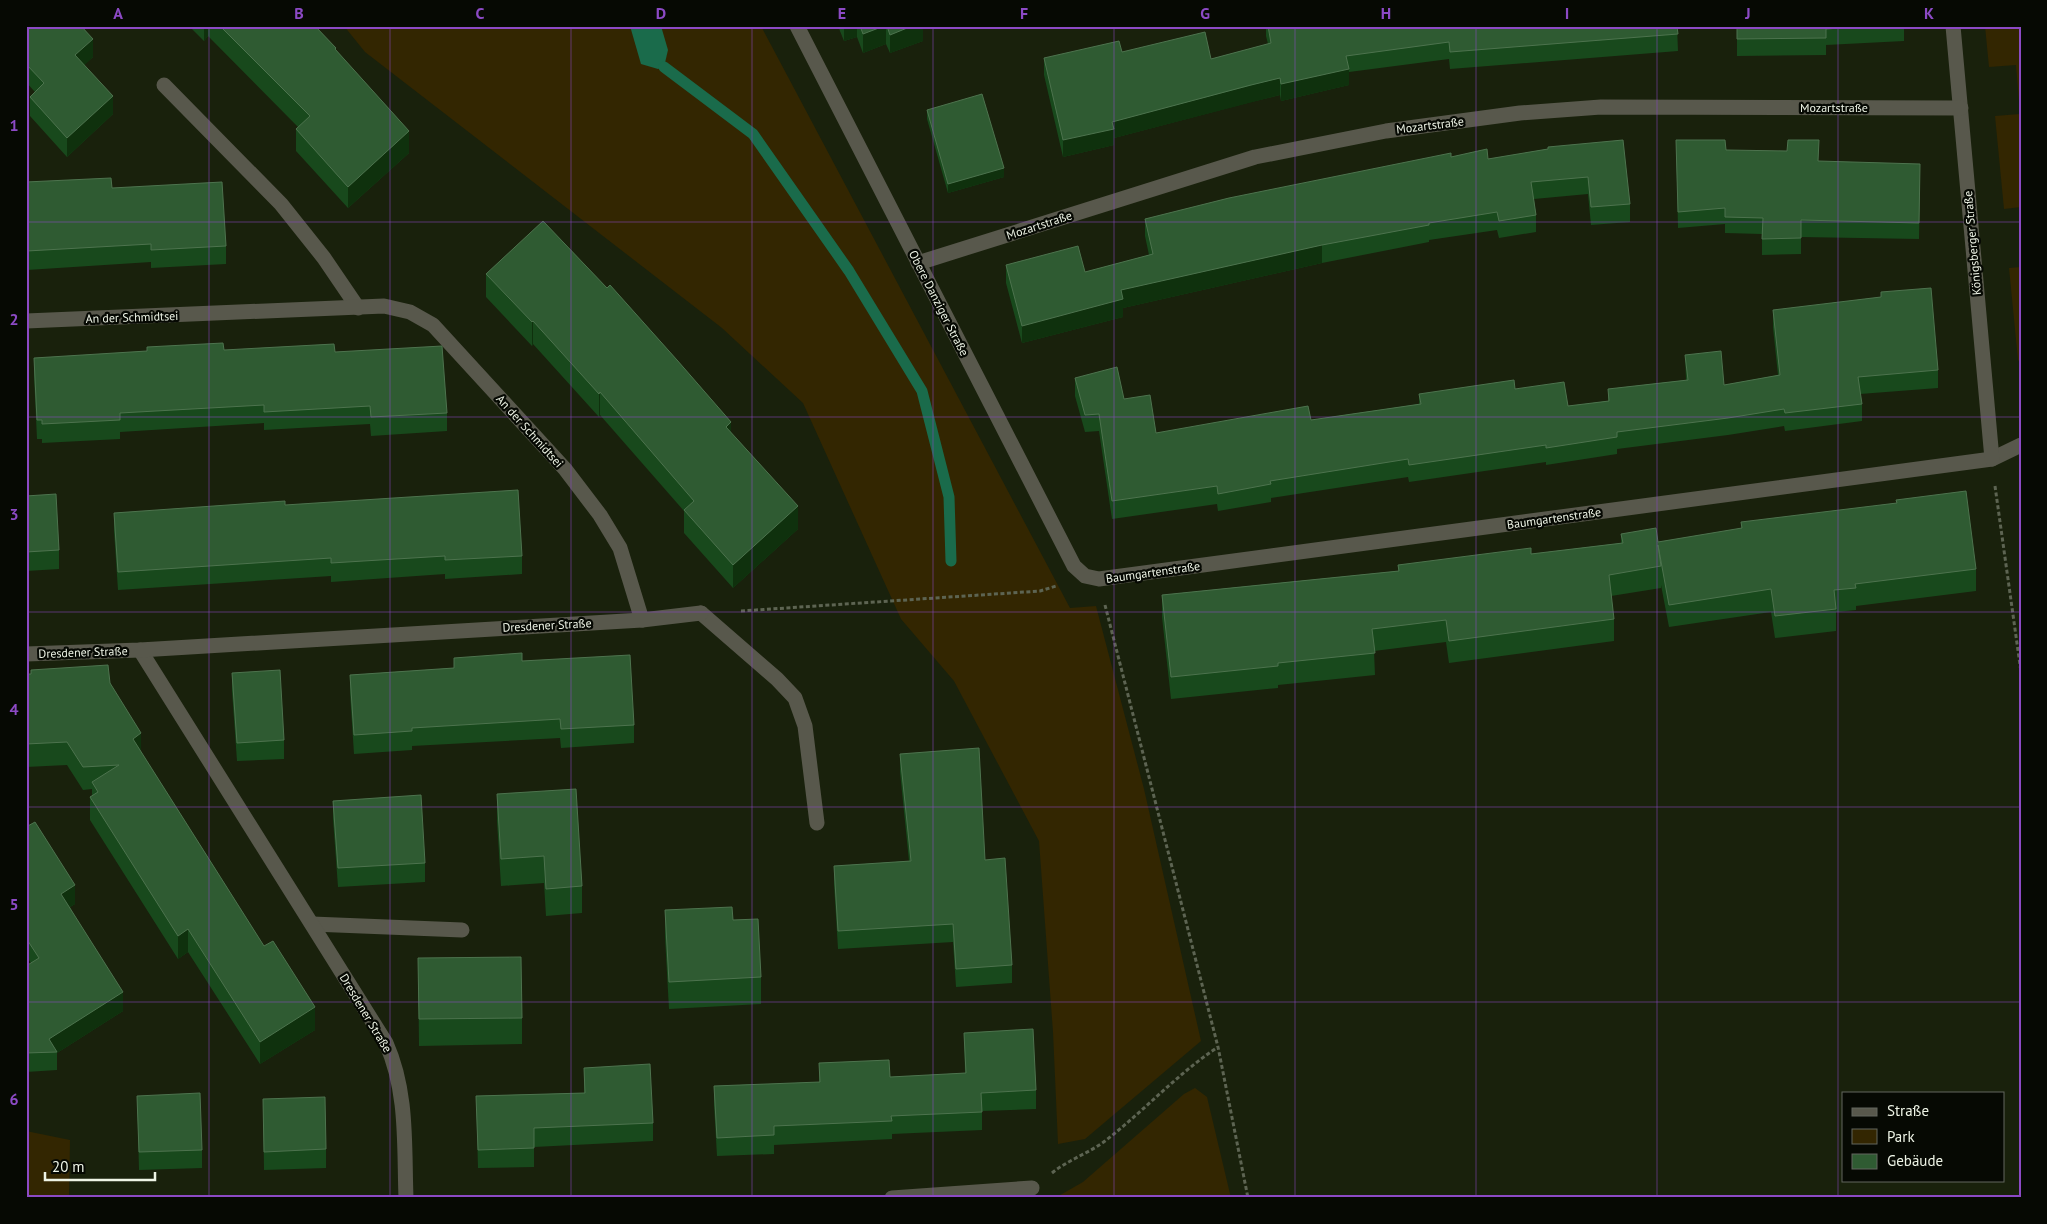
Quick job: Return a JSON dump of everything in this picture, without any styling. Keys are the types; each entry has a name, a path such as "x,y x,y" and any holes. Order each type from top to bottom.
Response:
{"street":[{"name":"Obere Danziger Straße","path":"797,26 1074,566 1092,578"},
{"name":"Königsberger Straße","path":"1953,26 1992,459"},
{"path":"164,85 281,204 324,258 358,308"},
{"name":"Mozartstraße","path":"918,263 1255,157 1386,130 1520,113 1601,107 1961,108"},
{"name":"An der Schmidtsei","path":"26,321 384,306 410,312 433,325 566,469 600,515 620,548 642,620"},
{"name":"Baumgartenstraße","path":"1092,578 1992,459 2021,445"},
{"path":"701,613 795,698 805,726 817,823"},
{"name":"Dresdener Straße","path":"26,654 140,650 642,620 701,613"},
{"name":"Dresdener Straße","path":"140,650 386,1044 394,1062 402,1098 406,1198"},
{"path":"312,924 462,930"},
{"path":"892,1198 1032,1188"}],"path":[{"path":"1992,459 2021,672"},
{"path":"701,613 1040,591 1092,578 1218,1047 1248,1198"},
{"path":"1032,1188 1065,1163 1104,1142 1198,1060 1218,1047"}],"green space":[{"path":"344,26 761,26 1070,608 1096,606 1144,789 1201,1041 1085,1139 1058,1144 1053,1032 1039,841 954,681 901,619 803,403 722,328 365,52"},
{"path":"1985,26 2021,26 2021,207 2004,209 1995,116 2020,114 2016,65 1989,67"},
{"path":"2021,267 2021,364 2018,360 2009,268"},
{"path":"1195,1088 1207,1097 1231,1198 1055,1198 1083,1182 1184,1094"},
{"path":"26,1131 70,1140 69,1198 26,1198"}],"shaded area":[{"path":"630,26 661,26 668,50 664,67 658,69 641,64"}],"building":[{"path":"26,26 81,26 93,39 75,55 113,96 67,138 30,97 44,83 26,64"},
{"path":"220,26 315,26 409,131 348,187 296,129 310,116"},
{"path":"860,26 884,26 863,34"},
{"path":"887,26 912,26 890,35"},
{"path":"1268,26 1677,26 1678,34 1450,52 1449,42 1346,56 1349,69 1281,84 1280,78 1251,85 1112,122 1114,129 1063,140 1044,58 1119,41 1122,52 1205,32 1211,59 1271,43"},
{"path":"1737,26 1868,26 1826,29 1826,38 1737,39"},
{"path":"982,94 1004,168 948,184 927,110"},
{"path":"1623,140 1630,204 1591,207 1588,177 1531,182 1536,215 1499,221 1497,212 1429,223 1429,225 1322,245 1121,290 1123,299 1022,326 1006,265 1078,246 1085,272 1153,254 1145,219 1229,198 1451,153 1451,157 1487,149 1488,159 1548,149 1548,147"},
{"path":"1676,140 1725,140 1726,150 1787,151 1788,140 1819,140 1818,161 1920,164 1919,223 1801,220 1801,238 1762,239 1763,218 1725,217 1725,208 1678,212"},
{"path":"111,178 112,188 222,182 226,246 151,250 151,244 27,251 26,182"},
{"path":"543,221 607,288 610,285 731,422 726,427 798,506 733,565 684,510 694,501 600,392 599,394 533,321 486,274"},
{"path":"1931,288 1938,370 1858,377 1862,404 1785,413 1784,409 1617,432 1617,437 1546,448 1546,445 1409,465 1408,459 1270,481 1271,484 1218,494 1217,486 1112,501 1099,414 1085,415 1075,378 1117,367 1124,399 1150,395 1156,433 1308,406 1311,420 1421,404 1419,394 1514,380 1515,389 1564,382 1568,406 1609,401 1608,389 1688,380 1685,355 1721,351 1724,385 1780,375 1773,310 1881,297 1881,292"},
{"path":"223,343 224,350 334,344 335,352 442,346 447,413 371,417 370,406 264,412 264,405 120,413 120,420 42,424 42,420 37,420 34,358 147,351 147,347"},
{"path":"518,490 522,556 445,560 445,556 331,563 331,558 118,572 114,513 285,501 285,505"},
{"path":"1966,491 1976,569 1855,584 1856,588 1834,590 1836,609 1775,616 1771,589 1669,605 1658,545 1661,566 1609,575 1614,619 1449,641 1446,620 1372,629 1375,653 1278,663 1278,666 1171,677 1162,595 1399,571 1398,565 1531,548 1531,554 1623,543 1621,534 1656,528 1658,542 1742,528 1741,522 1897,503 1896,500"},
{"path":"56,494 59,550 26,552 26,496"},
{"path":"522,653 522,661 630,655 634,725 561,729 560,719 412,728 412,731 354,735 350,675 454,668 454,658"},
{"path":"108,665 110,683 141,733 133,739 264,946 273,941 315,1007 260,1042 188,929 178,936 90,797 98,792 92,782 119,765 83,767 67,742 26,744 26,674 31,674 31,670"},
{"path":"280,670 284,740 237,743 232,673"},
{"path":"979,748 985,860 1005,858 1012,965 956,969 953,924 838,931 834,866 911,861 900,754"},
{"path":"576,789 582,886 546,889 544,856 501,859 497,794"},
{"path":"421,795 425,863 338,868 333,801"},
{"path":"35,822 75,885 61,894 123,992 49,1039 57,1052 26,1053 26,966 39,958 26,938 26,827"},
{"path":"732,907 733,920 758,919 761,977 669,982 665,910"},
{"path":"521,957 522,1018 419,1019 418,958"},
{"path":"1033,1029 1036,1090 981,1093 982,1112 891,1116 892,1121 774,1126 774,1135 717,1138 714,1086 820,1082 819,1063 889,1060 890,1077 966,1073 964,1033"},
{"path":"650,1064 653,1123 534,1128 534,1148 478,1150 476,1096 585,1093 584,1068"},
{"path":"200,1093 202,1150 139,1152 137,1096"},
{"path":"325,1097 326,1149 264,1152 263,1099"}],"waterway":[{"path":"664,67 753,134 849,271 922,391 949,497 951,561"}]}
